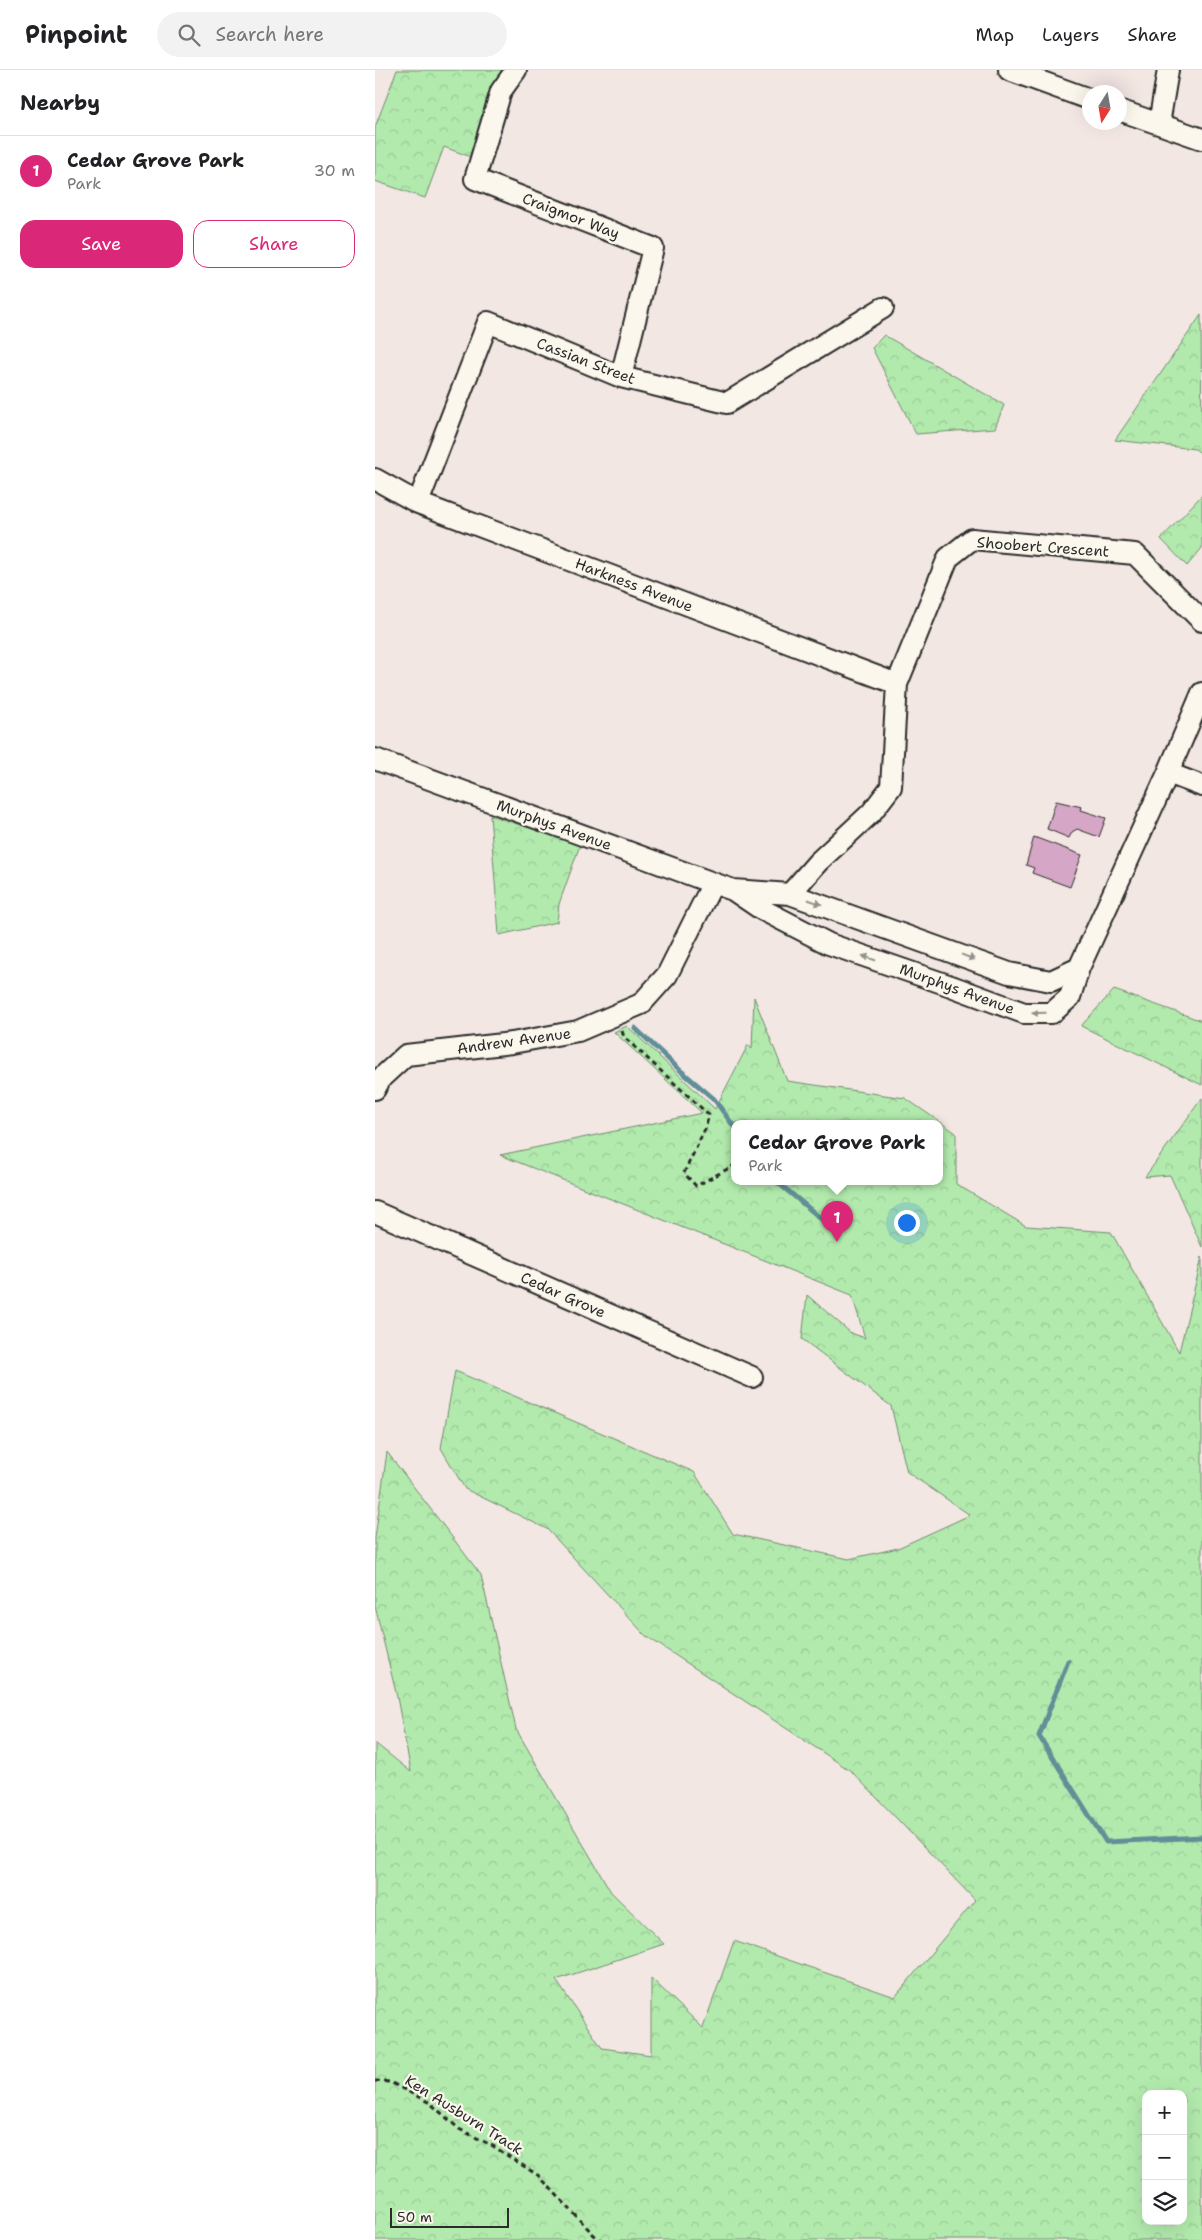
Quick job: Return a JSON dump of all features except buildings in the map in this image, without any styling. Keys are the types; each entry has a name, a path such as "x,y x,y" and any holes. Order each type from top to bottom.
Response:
{"street":[{"name":"Craigmor Way","path":"516,70 501,91 475,179 653,248 621,377"},
{"path":"1009,70 1082,96"},
{"path":"1159,124 1168,70"},
{"path":"1127,113 1202,139"},
{"name":"Cassian Street","path":"418,503 488,322 621,377 727,403 883,308"},
{"name":"Harkness Avenue","path":"375,479 418,503 897,684"},
{"name":"Shoobert Crescent","path":"790,894 818,862 871,814 891,786 897,684 948,558 972,539 1135,554 1202,621"},
{"path":"1079,968 1168,773 1202,693"},
{"name":"Murphys Avenue","path":"375,760 713,884 733,890 790,894 1009,973 1051,982 1079,968"},
{"path":"1168,773 1202,786"},
{"name":"Andrew Avenue","path":"375,1089 381,1078 406,1055 512,1043 578,1031 641,1004 667,975 713,884"},
{"name":"Murphys Avenue","path":"733,890 761,909 829,944 1024,1013 1052,1013 1070,997 1079,968"},
{"name":"Cedar Grove","path":"375,1212 752,1377"}],"path":[{"path":"617,1013 624,1037 709,1115 705,1129 684,1173 696,1186 731,1167"},
{"name":"Ken Ausburn Track","path":"375,2080 390,2082 429,2104 459,2129 493,2146 539,2176 594,2235 601,2240"}],"green space":[{"path":"397,70 506,70 471,157 444,147 425,198 375,181 375,127"},
{"path":"1201,315 1202,454 1195,449 1115,440"},
{"path":"884,335 1004,405 995,428 916,434 872,348"},
{"path":"1202,495 1202,548 1187,566 1161,539"},
{"path":"490,815 580,845 559,904 557,922 499,935"},
{"path":"1114,990 1202,1021 1202,1085 1081,1026"},
{"path":"754,997 787,1081 905,1098 937,1120 731,1120 731,1185 943,1185 943,1124 956,1133 956,1184 1026,1226 1111,1232 1179,1352 1202,1257 1202,2240 375,2240 375,1743 411,1772 397,1697 375,1606 375,1538 387,1452 481,1575 516,1729 611,1892 664,1944 556,1980 602,2048 651,2055 651,1978 703,2028 734,1941 895,1997 975,1900 851,1771 646,1636 547,1529 465,1489 441,1448 455,1371 694,1472 733,1534 849,1559 898,1548 970,1515 907,1472 891,1406 802,1339 807,1295 851,1333 865,1338 852,1295 500,1155 702,1113 614,1032 627,1026 715,1109 748,1045 752,1049"},
{"path":"1202,1098 1202,1247 1170,1175 1145,1177"}],"waterway":[{"path":"635,1028 714,1099 731,1122"},
{"path":"781,1185 824,1221"},
{"path":"1068,1661 1039,1736 1106,1842 1202,1837"}],"place":[{"name":"Cedar Grove Park","path":"837,1242"}]}
